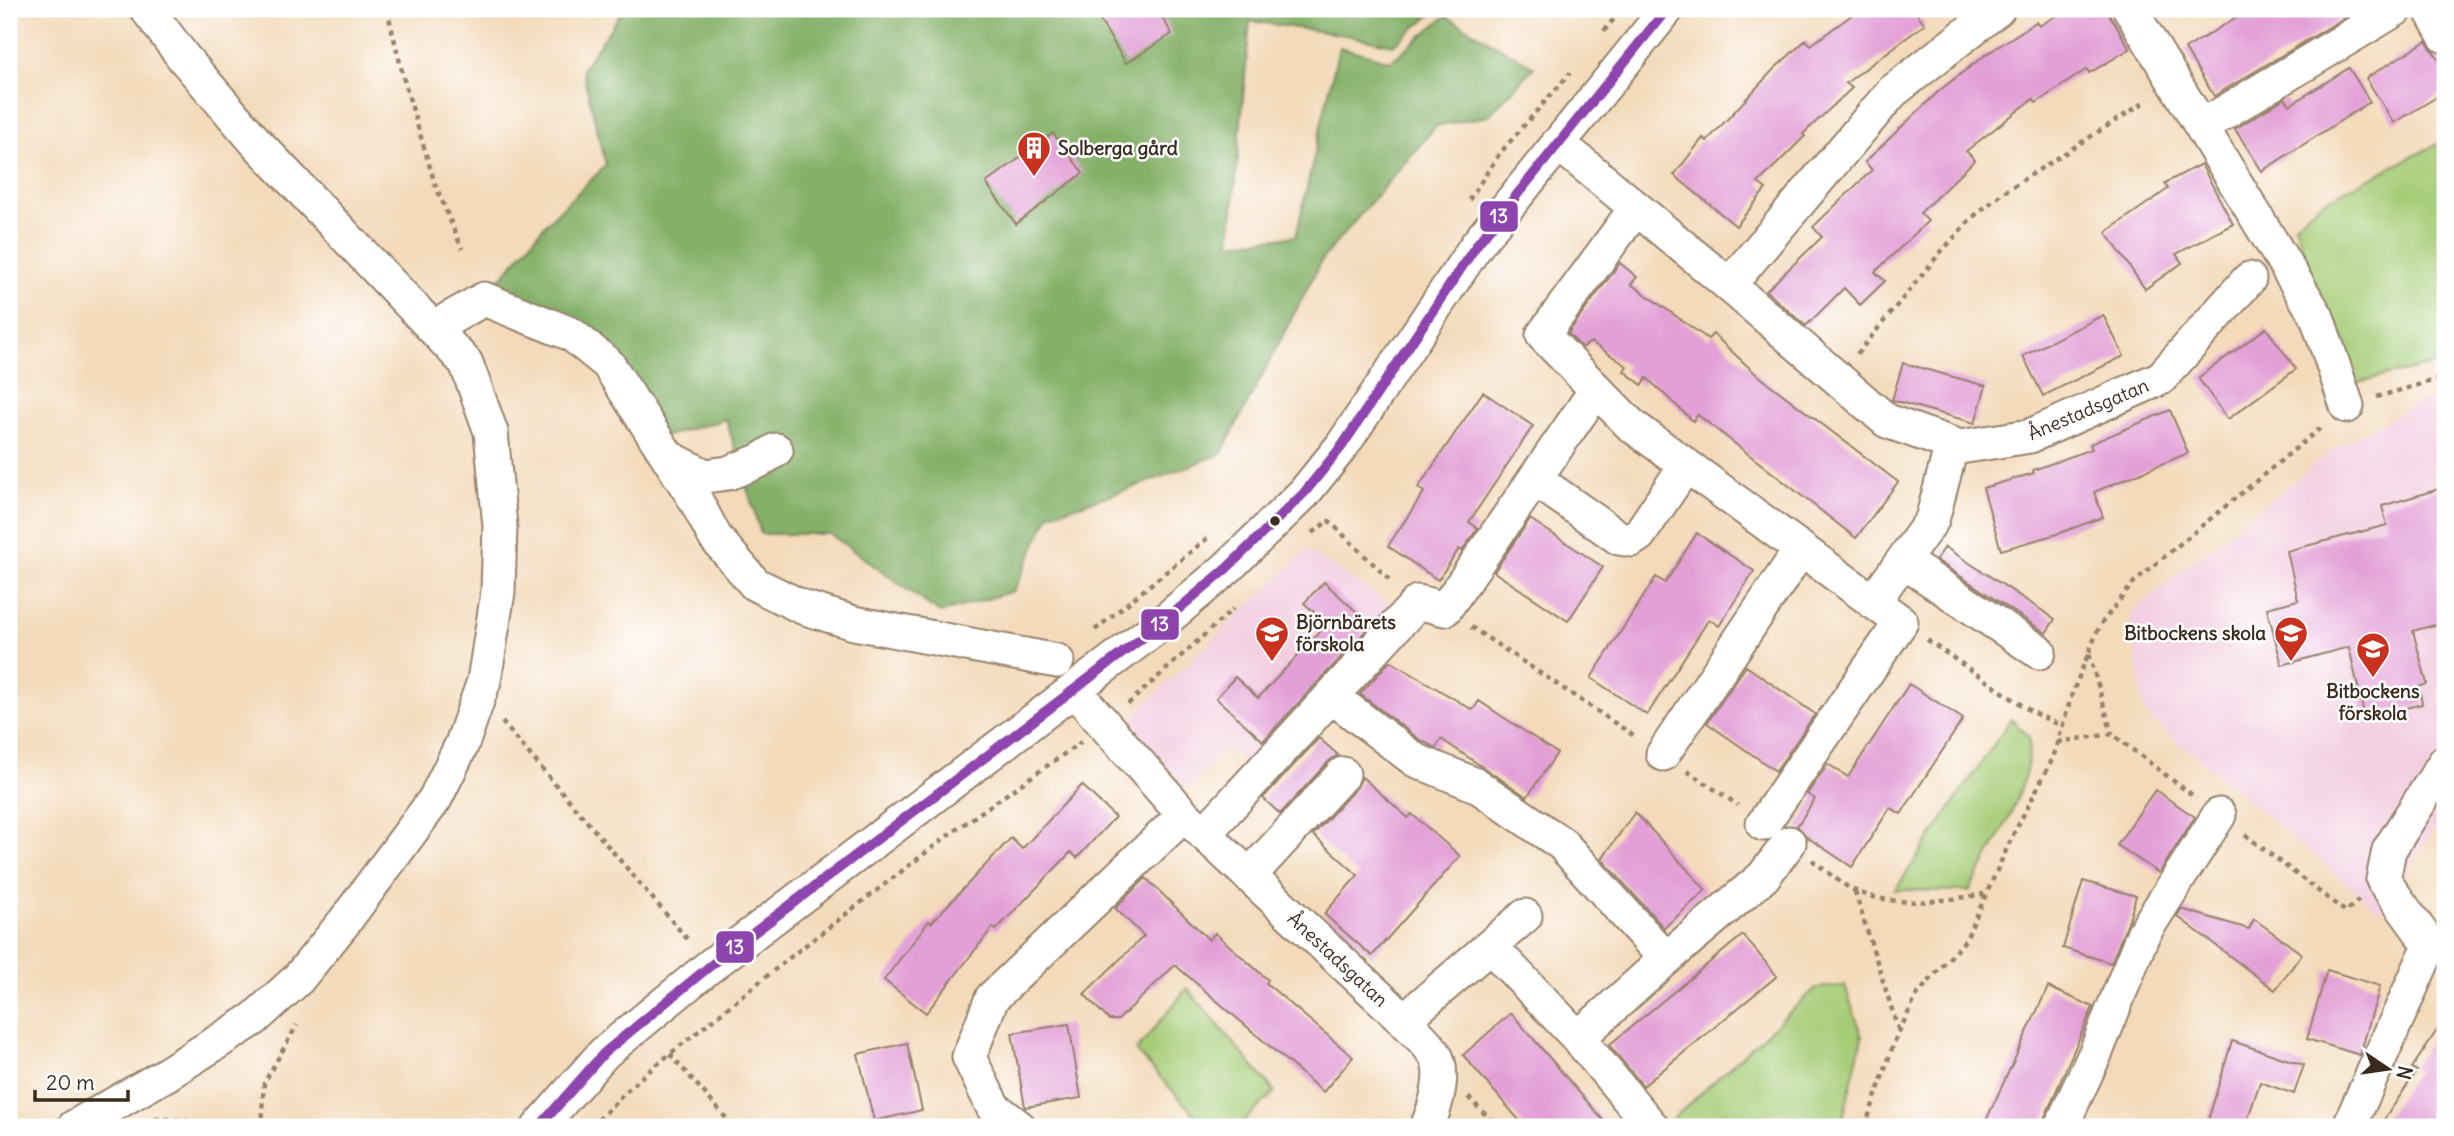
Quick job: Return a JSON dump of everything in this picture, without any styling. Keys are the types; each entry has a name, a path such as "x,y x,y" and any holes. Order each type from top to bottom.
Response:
{"street":[{"path":"74,1127 165,1075 254,1019 298,979 345,921 435,799 463,744 484,681 498,592 500,526 491,432 466,363 255,141 183,57 147,9"},
{"path":"539,1127 604,1053 710,966 1162,623 1227,568 1304,493 1342,446 1478,243 1667,9"},
{"path":"1729,285 1892,92 1998,9"},
{"path":"2130,9 2317,317 2347,406"},
{"path":"2202,126 2396,9"},
{"name":"Ånestadsgatan","path":"1558,143 1887,421 1960,447 2030,436 2161,378 2249,279"},
{"path":"1636,208 1543,335 1631,425 1901,622 1763,824"},
{"path":"433,328 484,299 571,334 608,364 695,499 715,537 755,584 802,607 854,623 1057,661"},
{"path":"1019,1127 993,1107 969,1057 992,998 1194,825 1431,606 1535,478 1596,390"},
{"path":"1873,602 1932,520 1952,444"},
{"path":"668,457 705,476 728,473 759,461 776,450"},
{"path":"1535,478 1619,538 1631,540 1639,535 1686,465"},
{"path":"1662,754 1801,549"},
{"path":"1903,561 2039,652"},
{"name":"Ånestadsgatan","path":"1075,691 1194,825 1404,1020 1436,1055 1440,1081 1427,1127"},
{"path":"1331,696 1415,760 1476,785 1562,844 1666,958"},
{"path":"2349,1127 2430,945 2383,880 2389,850 2445,762"},
{"path":"1249,876 1343,774"},
{"path":"2061,1127 2096,1052 2143,934 2219,815"},
{"path":"1578,1038 1666,958 1763,877 1789,843"},
{"path":"1404,1020 1525,916"},
{"path":"1490,946 1578,1038 1652,1127"}],"path":[{"path":"387,9 405,84 435,184 462,248"},
{"path":"1838,377 1973,217 2004,192 2175,82"},
{"path":"1865,1127 1899,1033 1917,995 1966,939 1984,894 2053,758 2062,726 2100,625 2135,581 2347,406 2445,377"},
{"path":"1329,520 1381,573 1662,754 1763,824"},
{"path":"1057,661 1145,589"},
{"path":"1901,622 2032,712 2062,726"},
{"path":"2089,653 2112,734"},
{"path":"479,695 710,966"},
{"path":"591,1127 639,1079 950,834 1104,726"},
{"path":"1789,843 1855,892 1891,901 1934,903 1984,894"},
{"path":"1855,892 1899,1033"},
{"path":"265,1127 262,1111 264,1083 298,1023"},
{"path":"670,1054 734,1127"},
{"path":"146,1119 174,1119 233,1127"}],"shaded area":[{"name":"Bitbockens skola","path":"2445,394 2445,812 2380,912 2144,713 2130,613 2336,447 2410,407"},
{"name":"Björnbärets förskola","path":"1307,550 1403,612 1255,773 1227,746 1189,789 1135,733 1134,714"}],"green space":[{"path":"624,9 1437,10 1393,45 1250,21 1230,243 1296,236 1339,47 1391,61 1446,16 1534,67 1488,116 1436,126 1323,258 1221,454 1126,490 1050,514 1014,591 940,613 830,534 761,534 726,419 662,437 594,343 484,299 546,224 606,165 582,69"},
{"path":"2445,140 2445,362 2345,385 2295,224 2320,203"},
{"path":"2011,719 2029,737 2025,776 2010,816 1969,891 1895,890"},
{"path":"1845,986 1862,1037 1841,1127 1664,1127 1816,988"},
{"path":"1187,988 1275,1092 1237,1127 1206,1127 1136,1051"}],"building":[{"path":"1093,9 1157,9 1172,34 1126,63"},
{"path":"1860,9 1913,9 1925,24 1846,83 1852,88 1803,134 1805,136 1758,183 1766,189 1736,226 1674,175 1703,138 1707,141 1774,69 1806,40 1811,45"},
{"path":"2068,9 2106,9 2130,49 2089,73 2087,69 2036,103 2033,99 1966,151 1975,160 1920,213 1928,221 1875,272 1885,281 1860,305 1844,288 1806,326 1766,291 1822,237 1813,227 1872,170 1865,162 1940,90 1984,56 2036,22 2039,26"},
{"path":"2250,9 2359,9 2214,96 2185,49"},
{"path":"2426,41 2445,69 2445,92 2394,123 2366,78"},
{"path":"2349,68 2370,102 2262,171 2235,129 2285,98 2290,105"},
{"name":"Solberga gård","path":"1053,133 1083,173 1016,224 986,183"},
{"path":"2201,164 2233,224 2176,254 2182,263 2145,289 2106,232 2168,189 2165,183"},
{"path":"1620,263 1637,277 1631,284 1708,339 1713,334 1755,373 1898,482 1856,538 1698,415 1693,421 1647,378 1642,385 1624,371 1627,366 1591,342 1582,348 1568,333"},
{"path":"2103,315 2124,356 2043,396 2023,356"},
{"path":"2266,328 2296,369 2228,419 2198,378"},
{"path":"1903,363 1986,386 1975,423 1892,400"},
{"path":"1483,392 1533,426 1469,522 1478,528 1462,551 1459,549 1438,580 1388,546 1424,492 1418,488"},
{"path":"2170,410 2188,453 2094,492 2103,517 2001,550 1983,488 2034,473 2033,470 2092,449 2090,444"},
{"path":"2439,489 2445,515 2445,622 2413,631 2427,684 2419,687 2422,704 2365,718 2349,647 2282,665 2267,608 2298,600 2287,551 2387,525 2382,506"},
{"path":"1530,519 1603,567 1568,621 1494,572"},
{"path":"1697,533 1754,571 1719,626 1709,619 1647,715 1591,678 1656,577 1665,583"},
{"path":"1945,547 2055,619 2046,633 1936,560"},
{"path":"1324,582 1371,625 1263,741 1216,698 1235,677 1258,698 1327,624 1304,603"},
{"path":"1390,661 1473,710 1479,701 1557,753 1527,797 1441,739 1436,748 1420,740 1360,694"},
{"path":"1746,666 1815,714 1776,771 1707,723"},
{"path":"1909,684 1963,719 1901,814 1890,808 1852,867 1807,837 1797,826 1815,799 1807,794 1828,764 1848,777"},
{"path":"1319,738 1338,755 1329,761 1280,814 1263,798"},
{"path":"1362,777 1408,818 1412,814 1460,856 1372,956 1324,914 1358,875 1313,835 1357,787"},
{"path":"1082,785 1115,817 1077,858 1071,852 996,930 993,927 926,1013 884,980 929,921 931,923 1011,838 1022,849"},
{"path":"2155,790 2195,817 2159,873 2117,845"},
{"path":"1635,812 1706,890 1664,928 1602,859"},
{"path":"1146,878 1209,940 1215,933 1268,980 1266,983 1353,1057 1323,1092 1175,965 1118,1020 1109,1020 1084,994 1144,936 1115,908"},
{"path":"2083,881 2136,896 2111,963 2063,948"},
{"path":"2181,909 2249,929 2254,919 2302,954 2275,990 2177,916"},
{"path":"1743,935 1777,976 1643,1086 1609,1045"},
{"path":"2327,970 2380,986 2360,1055 2307,1039"},
{"path":"2048,987 2093,1007 2042,1127 1983,1127"},
{"path":"1511,1013 1609,1127 1525,1127 1463,1055"},
{"path":"2445,1018 2445,1127 2379,1127 2417,1071 2412,1068"},
{"path":"1069,1024 1081,1098 1025,1107 1012,1033"},
{"path":"2232,1041 2304,1065 2294,1094 2260,1082 2245,1127 2206,1127"},
{"path":"907,1043 922,1110 874,1121 858,1054"}],"transit line":[{"name":"13","path":"539,1127 604,1053 710,966 1162,623 1227,568 1304,493 1342,446 1478,243 1667,9"}],"place":[{"name":"Solberga gård","path":"1034,178"},
{"name":"Björnbärets förskola","path":"1272,663"},
{"name":"Bitbockens skola","path":"2291,663"},
{"name":"Bitbockens förskola","path":"2373,679"}]}
